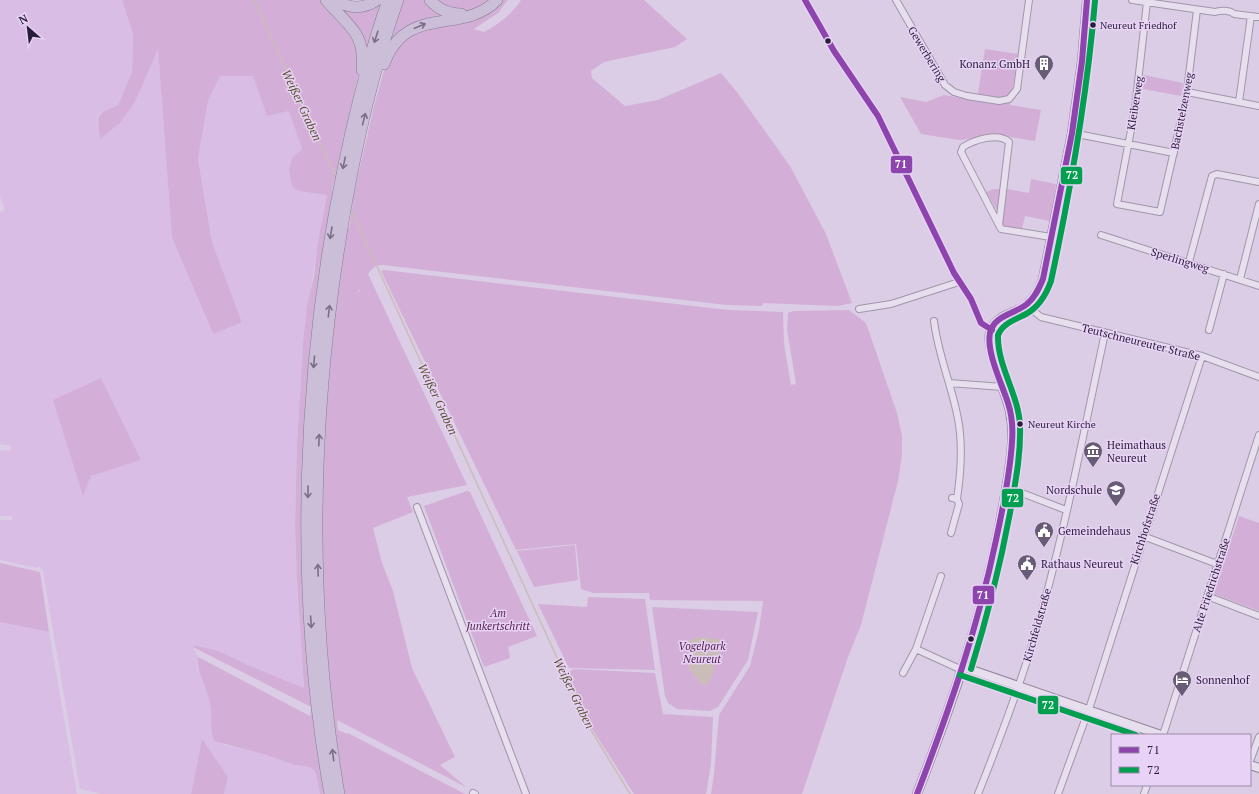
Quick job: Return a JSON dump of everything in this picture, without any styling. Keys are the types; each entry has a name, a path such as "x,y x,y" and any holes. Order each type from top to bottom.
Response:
{"highway":[{"path":"326,0 350,24 360,41 363,59 362,88"},
{"path":"336,0 346,5 358,7 368,5 377,0"},
{"path":"339,794 329,719 321,635 317,507 319,430 333,282 345,209 340,182 362,88 388,0"},
{"path":"330,794 319,717 308,570 308,484 316,351 326,262 342,196 380,56 398,0"},
{"path":"430,0 442,10 459,14 474,12 485,7 492,0"},
{"path":"368,102 376,90 388,54 396,43 407,33 429,23 476,15 486,10 497,0"}],"street":[{"path":"805,0 834,51 878,116 959,282 971,299 981,323 992,330"},
{"name":"Gewerbering","path":"896,0 945,85 962,95 999,101 1009,99 1017,89 1029,0"},
{"path":"917,794 947,718 992,565 1006,487 1012,443 1012,424 989,339 992,330 1001,318 1026,305 1035,296 1041,286 1072,133 1085,38 1087,0"},
{"path":"1132,0 1197,10 1215,12 1219,10 1259,17"},
{"name":"Kleiberweg","path":"1146,2 1138,87 1129,144 1117,204 1160,212"},
{"name":"Bachstelzenweg","path":"1160,212 1187,92 1197,10"},
{"path":"1239,102 1251,16"},
{"path":"1187,92 1259,106"},
{"path":"1072,133 1174,153"},
{"path":"999,225 1009,142 1006,139 996,138 978,140 963,147 961,152 1001,229 1051,237"},
{"path":"1189,262 1212,176 1217,174 1259,182"},
{"path":"1240,279 1259,204"},
{"name":"Sperlingweg","path":"1101,235 1189,262 1259,286"},
{"path":"1209,330 1224,274"},
{"path":"859,309 891,304 959,282"},
{"name":"Teutschneureuter Straße","path":"1026,305 1041,317 1202,356 1259,377"},
{"path":"934,321 938,346 949,383 961,437 961,466 955,498 959,504 951,533"},
{"name":"Kirchfeldstraße","path":"978,794 996,750 1042,613 1105,333"},
{"name":"Kirchhofstraße","path":"1058,794 1088,710 1202,356"},
{"path":"949,383 1003,387"},
{"name":"Alte Friedrichstraße","path":"1162,734 1259,435"},
{"path":"1006,487 1066,510"},
{"path":"417,507 526,794"},
{"path":"1143,536 1218,564"},
{"path":"903,674 916,648 941,576"},
{"path":"1207,596 1259,616"},
{"path":"916,648 962,669 1018,686 1159,734"},
{"path":"1251,758 1259,737"}],"shaded area":[{"path":"0,0 122,0 133,34 132,72 118,105 100,113 97,119 100,138 120,123 135,102 158,48 172,238 212,333 242,321 212,242 198,159 208,101 220,75 253,76 267,116 289,111 302,149 292,158 298,191 327,195 317,247 303,344 297,443 295,527 304,689 219,651 194,645 193,647 198,657 197,668 211,703 221,744 263,754 315,770 320,794 224,794 228,777 202,740 191,794 102,794 80,789 43,571 40,566 37,568 0,560 0,520 12,520 12,516 0,516 0,450 11,451 11,446 0,444 0,212 5,210 0,196","holes":["100,379 141,460 91,476 83,495"]},
{"path":"0,622 49,632 77,794 0,794"},
{"path":"697,637 718,639 722,643 711,678 706,685 702,684 689,669 688,642"}],"green space":[{"path":"122,0 323,0 354,33 359,72 332,190 316,295 305,427 318,749 324,794 320,794 316,774 314,770 309,767 295,765 263,754 214,741 209,697 200,674 198,657 310,716 311,707 193,647 194,645 219,651 250,666 304,688 295,527 297,443 303,344 307,306 314,276 317,247 327,195 298,191 292,186 289,169 292,158 302,149 289,111 267,116 253,76 220,76 208,101 198,159 212,242 242,322 213,334 172,238 158,49 135,102 120,123 100,139 98,124 99,116 101,113 118,105 132,72 133,34"},
{"path":"383,0 366,52 337,5"},
{"path":"404,0 426,0 447,15 388,48"},
{"path":"433,0 490,0 482,6 468,11 449,7"},
{"path":"500,0 508,0 498,13 474,29 484,32 490,29 509,14 521,0 644,0 687,39 675,47 604,62 591,71 592,78 625,106 658,100 721,73 737,92 790,166 826,234 852,303 838,306 763,303 762,306 727,305 383,265 377,266 368,274 467,485 407,497 413,512 373,528 382,563 393,591 412,668 455,757 440,765 466,787 337,720 338,730 347,734 348,733 465,794 344,794 330,684 323,573 322,518 323,462 330,351 347,228 349,228 352,201 375,102 386,63 408,35"},
{"path":"985,49 1018,54 1010,105 1041,110 1035,141 1004,136 959,140 921,134 900,97 926,102 944,95 977,100"},
{"path":"1144,75 1183,83 1181,96 1143,89"},
{"path":"1031,179 1056,184 1050,221 1025,216 1022,229 1004,226 1002,223 1002,218 1007,189 1029,193"},
{"path":"993,189 1000,189 998,209 996,209 986,192"},
{"path":"384,270 728,310 783,312 784,344 791,385 796,384 787,329 788,313 794,311 849,310 866,323 897,413 902,436 902,455 898,481 861,625 848,657 802,794 711,794 719,715 750,666 759,630 763,601 650,600 649,593 593,593 581,589 576,544 516,550 381,271"},
{"path":"101,378 141,460 91,476 83,496 53,400"},
{"name":"Am Junkertschritt","path":"467,491 470,492 537,636 508,647 510,658 484,667 424,506"},
{"path":"1239,516 1259,523 1259,611 1214,594"},
{"path":"575,545 578,580 534,587 517,551"},
{"path":"0,563 40,572 49,632 0,622"},
{"path":"588,597 645,599 655,670 569,668 538,604 587,607"},
{"name":"Vogelpark Neureut","path":"652,607 758,612 748,660 718,707 710,711 677,709 668,703 665,696"},
{"path":"574,669 655,673 663,714 713,717 711,764 706,794 634,794 589,724 567,673"},
{"path":"202,739 228,777 224,794 191,794"}],"waterway":[{"name":"Weißer Graben","path":"254,0 336,177"},
{"name":"Weißer Graben","path":"351,210 588,725 630,794"}],"transit line":[{"name":"71","path":"805,0 834,51 878,116 954,273 971,299 981,323 992,330"},
{"name":"71","path":"917,794 940,732 972,637 989,572 1008,479 1012,437 1011,417 1008,403 992,358 989,341 990,333 996,322 1030,302 1043,279 1072,133 1082,61 1087,0"},
{"name":"72","path":"971,669 988,611 1002,553 1014,491 1020,448 1019,414 1001,358 998,335 1006,325 1035,308 1047,291 1051,281 1078,142 1088,72 1095,1"},
{"name":"72","path":"960,675 1133,734"}],"place":[{"name":"Neureut Friedhof","path":"1093,25"},
{"name":"Konanz GmbH","path":"1044,81"},
{"name":"Neureut Kirche","path":"1020,424"},
{"name":"Heimathaus Neureut","path":"1093,468"},
{"name":"Nordschule","path":"1116,507"},
{"name":"Gemeindehaus","path":"1044,548"},
{"name":"Rathaus Neureut","path":"1027,581"},
{"name":"Sonnenhof","path":"1182,697"}]}
